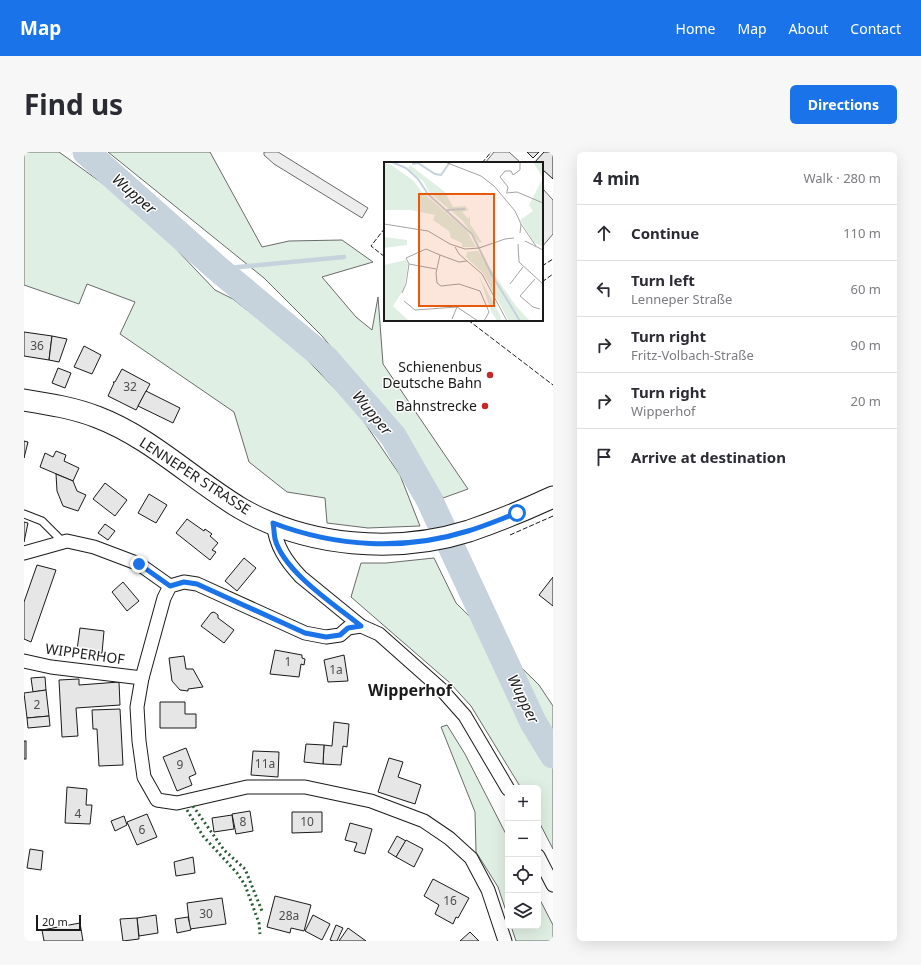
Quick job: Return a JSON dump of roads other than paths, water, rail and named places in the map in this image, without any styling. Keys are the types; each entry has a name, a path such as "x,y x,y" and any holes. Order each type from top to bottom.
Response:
{"main road":[{"name":"LENNEPER STRASSE","path":"24,400 83,412 114,425 165,456 241,508 273,523 306,535 322,538 361,544 420,542 468,531 553,497"}],"street":[{"path":"273,523 275,539 292,568 361,626 379,634 441,689 465,716 506,785"},
{"path":"24,553 67,540 94,547 139,564 170,586"},
{"path":"361,626 348,628 340,635 326,637 305,633 197,584 184,582 170,586 164,598 142,678 137,707 139,741 144,777 157,800 177,803 247,787 305,787 370,801 424,821 449,838 471,858 488,890 505,941"},
{"name":"WIPPERHOF","path":"24,661 51,667 142,678"},
{"path":"539,857 553,885"}],"lane":[{"path":"24,514 42,521 63,542"}],"waterway":[{"name":"Wupper","path":"86,152 218,269 326,359 393,436 429,499 533,722 553,755"},
{"path":"218,269 344,257"}],"place":[{"name":"Schienenbus Deutsche Bahn","path":"490,375"},
{"name":"Bahnstrecke","path":"485,406"}],"district":[{"name":"Wipperhof","path":"410,690"}]}
